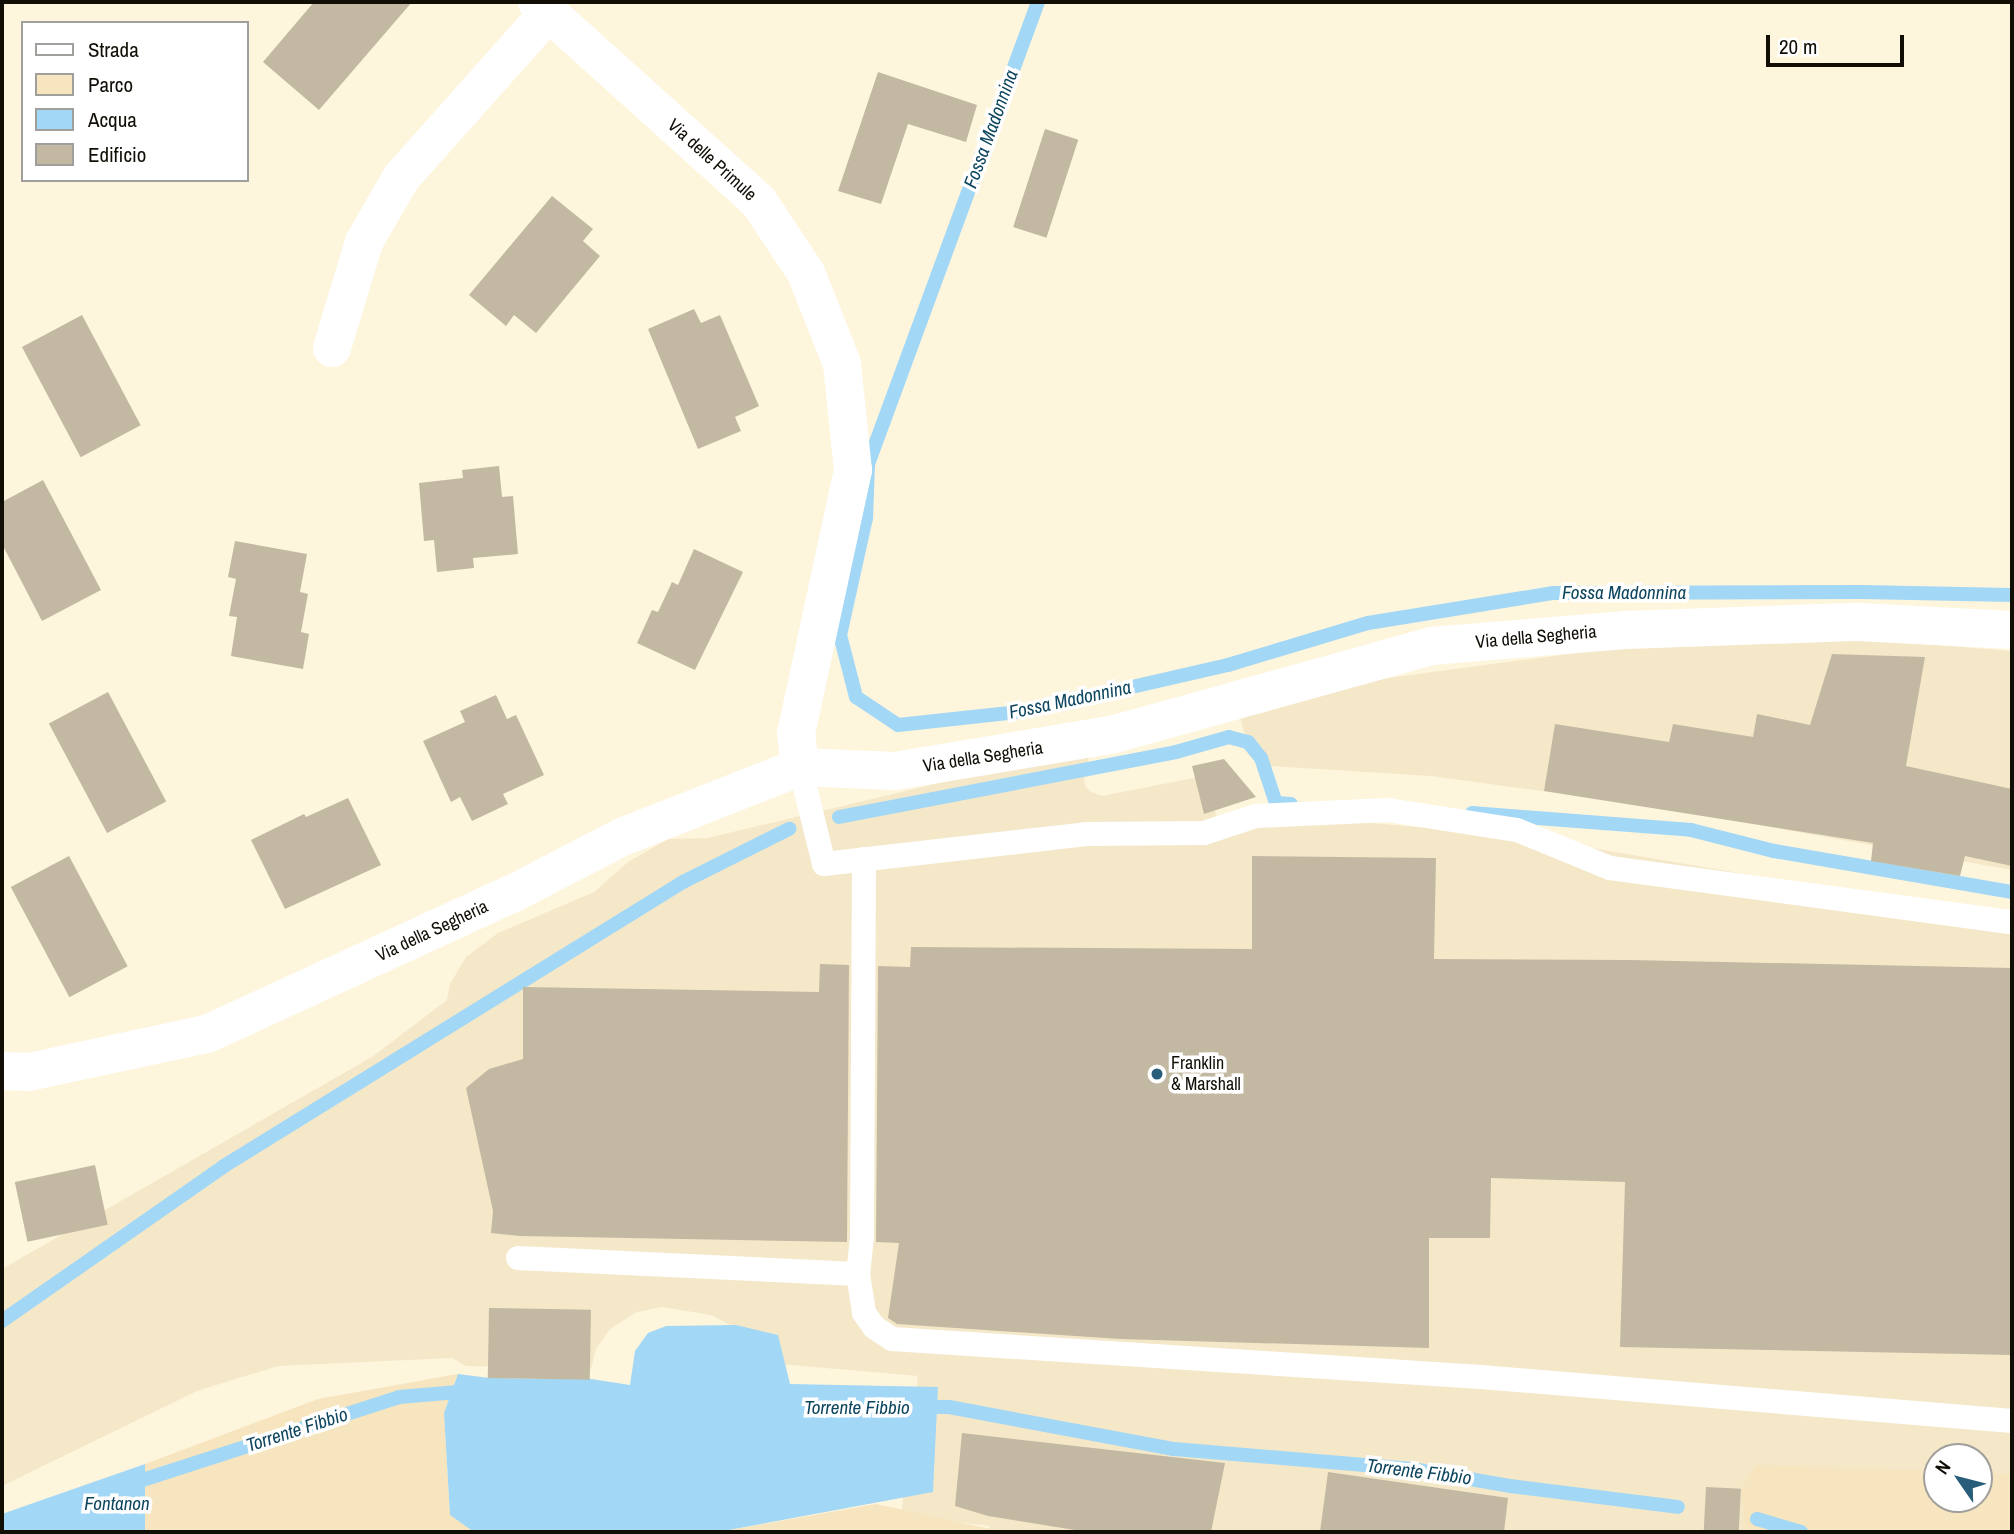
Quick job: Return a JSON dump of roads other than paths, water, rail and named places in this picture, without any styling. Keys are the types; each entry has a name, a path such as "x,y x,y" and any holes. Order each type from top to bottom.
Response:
{"street":[{"path":"332,348 364,242 401,178 543,7"},
{"name":"Via delle Primule","path":"543,7 759,202 806,272 842,364 853,470 796,733 800,767"},
{"name":"Via della Segheria","path":"2,1071 29,1072 207,1034 512,894 622,837 800,767 895,771 1111,736 1430,646 1624,629 1844,622 2012,630"}],"lane":[{"path":"800,767 824,864 1086,834 1204,833 1256,816 1388,810 1517,830 1610,868 2009,922"},
{"path":"864,859 862,1237 859,1274 864,1313 874,1327 892,1339 1481,1377 2012,1421"},
{"path":"517,1258 859,1274"}],"water":[{"path":"736,1325 778,1335 790,1384 938,1387 933,1492 718,1532 474,1532 450,1515 444,1413 458,1374 489,1378 591,1379 630,1385 635,1351 648,1333 666,1326"},
{"name":"Fontanon","path":"145,1464 145,1532 2,1532 2,1514"}],"waterway":[{"name":"Fossa Madonnina","path":"1038,2 868,464 866,518 840,635 856,697 898,725 1027,711 1228,665 1368,623 1554,593 1862,592 2012,595"},
{"path":"839,817 1176,752 1229,737 1248,742 1261,758 1276,803 1291,804"},
{"path":"1472,813 1691,830 1774,851 2012,892"},
{"path":"2,1321 224,1166 683,882 789,829"},
{"name":"Torrente Fibbio","path":"127,1485 399,1397 470,1391"},
{"name":"Torrente Fibbio","path":"919,1407 949,1407 1174,1449 1412,1469 1510,1486 1678,1507"},
{"name":"Torrente Fibbio","path":"1757,1519 1801,1532"}],"place":[{"name":"Franklin & Marshall","path":"1157,1074"}]}
